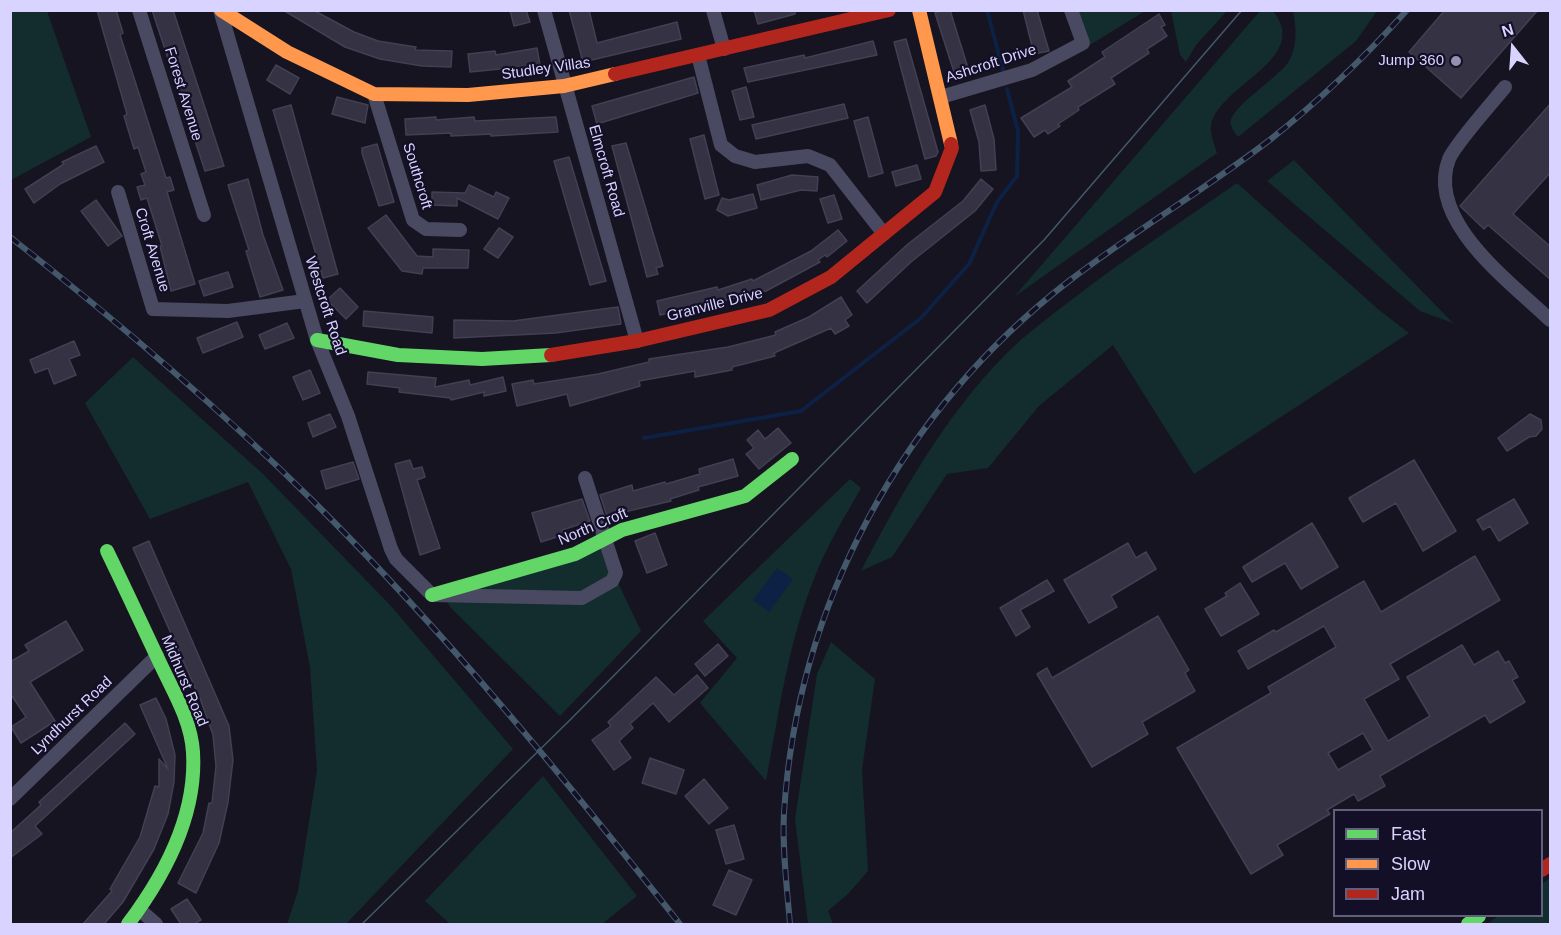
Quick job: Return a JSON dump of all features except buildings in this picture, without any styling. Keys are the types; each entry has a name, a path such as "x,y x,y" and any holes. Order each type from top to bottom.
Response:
{"street":[{"name":"Forest Avenue","path":"140,10 204,215"},
{"name":"Studley Villas","path":"220,10 287,52 374,94 468,95 564,86 889,10"},
{"name":"Westcroft Road","path":"220,10 317,340 348,416 393,554 432,595"},
{"name":"Elmcroft Road","path":"544,10 637,341"},
{"path":"713,10 724,49"},
{"name":"Granville Drive","path":"317,340 398,355 482,358 557,355 637,341 769,310 831,277 935,192 952,148 919,10"},
{"name":"Ashcroft Drive","path":"941,98 1032,70 1083,43 1071,10"},
{"path":"698,55 721,145 735,156 755,162 808,156 830,165 884,234"},
{"path":"1505,87 1449,157 1444,176 1448,205 1457,224 1472,244 1551,320"},
{"name":"Southcroft","path":"374,94 413,220 426,229 460,230"},
{"name":"Croft Avenue","path":"118,192 153,309 228,311 305,301"},
{"name":"North Croft","path":"432,595 575,554 603,537 745,496 792,459"},
{"path":"432,595 582,598 615,578 615,569 585,478"},
{"name":"Midhurst Road","path":"107,551 157,656 189,732 193,770 191,788 177,841 140,910 128,924"},
{"name":"Lyndhurst Road","path":"10,799 157,656"},
{"path":"140,910 156,924"}],"green space":[{"path":"11,10 47,11 91,137 11,180"},
{"path":"1077,10 1145,11 1090,45"},
{"path":"1171,11 1227,11 1196,45 1186,62 1180,55"},
{"path":"1260,11 1273,11 1282,28 1281,43 1273,58 1218,111 1211,125 1212,139 1217,153 1014,297"},
{"path":"1293,11 1377,11 1356,41 1238,137 1231,125 1232,118 1245,102 1283,68 1292,55 1296,36"},
{"path":"1294,160 1453,323 1420,311 1267,181"},
{"path":"1237,183 1379,310 1409,333 1194,474 1113,345 1039,406 988,468 947,474 892,557 861,571 908,485 944,429 964,402 1007,353 1090,285"},
{"path":"133,357 263,474 391,606 513,749 346,924 287,924 298,891 317,771 310,667 291,569 248,482 150,519 85,403"},
{"path":"850,479 861,488 824,556 805,603 785,678 766,781 700,703 737,658 703,621"},
{"path":"600,545 641,631 560,716 450,607 444,595"},
{"path":"831,642 875,679 862,770 868,871 849,893 828,911 833,924 808,924 795,819 817,674"},
{"path":"543,776 637,896 602,924 450,924 425,901"},
{"path":"1550,878 1550,924 1487,924 1497,917 1543,917 1543,883"}],"water":[{"path":"777,568 793,579 769,612 753,600"}],"waterway":[{"path":"987,10 1003,70"},
{"path":"644,438 801,411 921,318 969,264 997,202 1017,176 1018,131 1007,89"}],"tram line":[{"path":"362,924 570,720 1044,240 1242,10"}],"railway":[{"path":"790,924 784,854 784,813 793,735 811,660 836,587 869,517 909,450 956,389 1010,332 1069,281 1271,139 1342,78 1407,10"},
{"path":"10,237 89,300 203,398 277,466 362,551 503,707 680,924"}],"traffic: fast":[{"path":"317,340 398,355 482,359 551,355"},
{"path":"432,595 575,554 622,530 745,496 792,459"},
{"path":"107,551 181,706 192,740 193,752 190,799 176,844 166,865 128,924"},
{"path":"1468,924 1478,917"}],"traffic: slow":[{"path":"221,10 287,52 374,94 468,95 564,86 615,74"},
{"path":"919,10 951,144"}],"traffic: jam":[{"path":"615,74 889,10"},
{"path":"551,355 637,341 769,310 831,277 935,192 952,148 951,144"},
{"path":"1543,869 1550,864"}],"place":[{"name":"Jump 360","path":"1456,61"}]}
